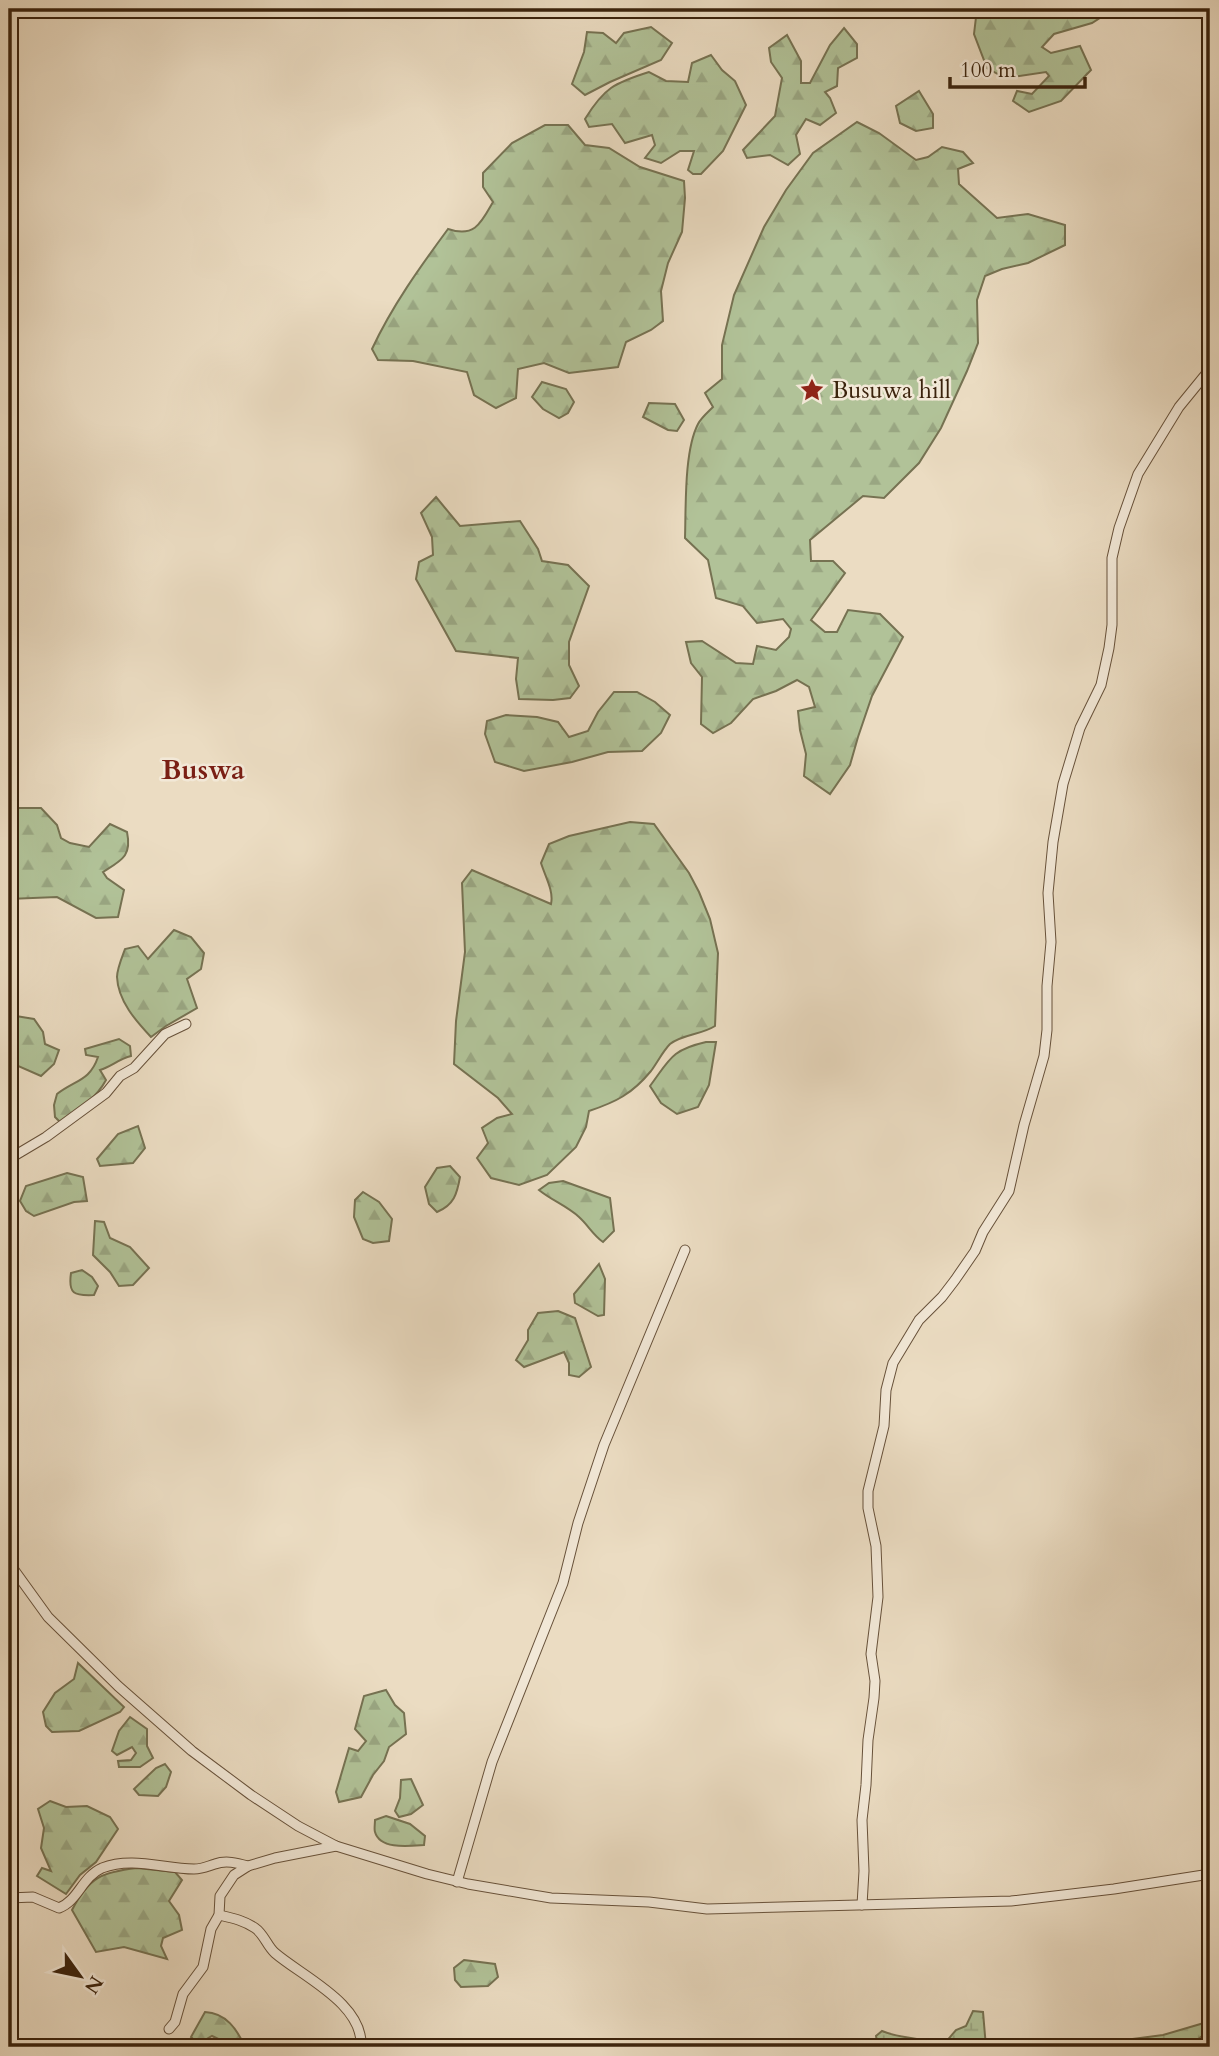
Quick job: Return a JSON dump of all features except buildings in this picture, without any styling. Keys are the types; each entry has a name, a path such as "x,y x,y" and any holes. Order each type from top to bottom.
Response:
{"street":[{"path":"862,1905 862,1820 874,1698 875,1681 871,1654 878,1597 876,1546 867,1508 868,1491 884,1426 886,1390 893,1363 919,1320 955,1280 1009,1191 1044,1056 1051,942 1048,893 1053,842 1063,784 1080,728 1101,685 1109,649 1112,625 1112,558 1119,528 1138,474 1179,407 1210,369"},
{"path":"9,1158 46,1138 106,1093 120,1076 134,1068 165,1034 186,1024"},
{"path":"457,1882 492,1762 563,1583 578,1523 604,1445 685,1250"},
{"path":"9,1563 48,1617 192,1751 251,1795 298,1826 336,1846 457,1882 551,1898 649,1902 707,1909 1011,1901 1210,1874"},
{"path":"169,2029 183,1994 203,1967 211,1929 219,1915 219,1896 234,1875 248,1866 336,1846"},
{"path":"9,1898 33,1897 59,1908 72,1900 88,1877 103,1868 120,1864 142,1863 194,1869 224,1862 248,1866"},
{"path":"219,1915 239,1919 253,1927 260,1932 273,1951 328,1992 352,2017 362,2039 361,2047"}],"green space":[{"path":"977,9 1111,9 1092,23 1054,34 1042,47 1051,53 1080,46 1091,70 1061,101 1029,112 1013,101 1017,91 1032,94 1049,76 1046,72 1005,78 987,68 974,34"},
{"path":"651,27 672,43 661,60 585,95 572,84 584,52 587,32 603,33 616,43 624,33"},
{"path":"844,28 857,44 857,58 838,68 837,86 825,92 836,113 820,125 806,119 796,135 800,154 788,165 770,155 747,158 743,150 775,116 782,78 771,62 769,48 787,35 801,61 801,83 810,83 830,45"},
{"path":"711,55 735,81 746,105 723,151 701,174 693,174 688,170 694,151 680,151 661,163 645,158 655,145 652,135 625,143 612,124 589,127 585,119 604,93 611,88 649,72 666,81 688,82 692,63"},
{"path":"919,91 933,114 933,128 916,131 900,123 896,106"},
{"path":"857,122 879,133 916,160 928,157 942,147 963,152 973,163 958,169 959,184 997,218 1028,214 1065,225 1065,245 1028,263 985,276 977,300 978,343 941,428 919,463 884,498 863,496 810,540 811,561 833,561 845,573 811,620 825,632 837,632 848,610 880,614 903,637 872,696 850,765 830,794 804,776 806,754 798,711 815,707 809,687 797,680 753,699 731,723 713,733 701,724 702,677 691,663 686,642 702,641 736,663 753,664 757,646 776,650 789,637 791,629 783,619 757,623 743,606 716,598 708,560 685,538 686,495 693,435 699,422 713,407 705,393 722,379 722,345 734,295 764,227 813,153"},
{"path":"545,125 568,125 585,145 609,148 640,167 684,181 682,232 668,263 661,291 663,321 626,342 618,367 569,373 544,363 518,369 516,398 496,408 474,395 467,372 413,361 378,360 372,349 388,317 448,229 465,232 476,227 493,202 483,187 483,173 512,143"},
{"path":"542,382 566,389 574,402 568,413 559,418 543,409 532,397"},
{"path":"649,403 675,404 684,420 677,431 668,430 643,417"},
{"path":"436,497 460,526 520,521 538,549 542,561 568,565 589,586 569,642 569,665 579,686 570,698 519,699 516,679 518,658 456,651 416,579 419,562 433,555 432,537 421,513"},
{"path":"614,692 637,692 670,715 661,733 642,751 608,752 524,771 495,762 485,734 487,721 506,715 537,717 558,722 569,737 588,731 598,712"},
{"path":"9,808 41,808 57,825 61,838 89,847 110,824 127,832 127,852 103,872 124,890 118,917 96,918 57,897 9,899"},
{"path":"630,822 654,824 689,873 699,892 710,919 718,953 715,1026 670,1044 637,1086 615,1100 589,1111 586,1127 576,1147 547,1175 519,1185 491,1178 477,1158 488,1143 482,1128 497,1118 512,1114 498,1098 454,1064 456,1021 465,952 462,883 472,870 551,904 550,889 541,863 549,844 569,836"},
{"path":"174,930 191,937 204,953 201,969 187,979 197,1008 151,1037 124,1002 118,986 118,970 125,949 138,946 148,959"},
{"path":"16,1016 34,1019 43,1032 45,1044 59,1050 54,1064 41,1076 18,1066 9,1057 9,1029"},
{"path":"119,1039 130,1046 131,1056 100,1070 106,1080 97,1092 80,1109 60,1122 55,1117 57,1094 86,1076 98,1057 86,1055 85,1049"},
{"path":"706,1042 716,1042 709,1085 698,1107 677,1114 661,1103 650,1086 667,1062 678,1052"},
{"path":"138,1126 145,1148 133,1163 100,1166 97,1159 118,1134"},
{"path":"450,1166 460,1177 458,1189 451,1202 437,1212 429,1204 425,1187 437,1168"},
{"path":"67,1173 83,1177 87,1201 74,1202 34,1216 26,1211 20,1201 26,1186"},
{"path":"563,1181 610,1198 614,1231 603,1242 574,1213 539,1190 549,1183"},
{"path":"363,1192 379,1202 392,1219 389,1241 373,1243 363,1239 354,1217 355,1200"},
{"path":"95,1221 104,1222 110,1238 130,1247 149,1268 133,1285 119,1286 110,1272 93,1255"},
{"path":"599,1264 605,1279 604,1315 598,1316 575,1303 574,1294"},
{"path":"82,1270 92,1277 98,1286 94,1295 77,1294 72,1289 71,1273"},
{"path":"558,1311 575,1318 591,1367 579,1377 569,1375 569,1363 564,1352 524,1367 516,1360 528,1340 528,1330 538,1313"},
{"path":"78,1663 124,1707 120,1712 79,1731 52,1732 46,1726 43,1712 55,1693 74,1679"},
{"path":"386,1690 395,1705 404,1713 406,1734 389,1747 384,1761 361,1797 339,1802 336,1792 349,1748 358,1751 366,1741 355,1729 364,1696"},
{"path":"130,1717 147,1729 147,1746 153,1758 140,1767 119,1767 118,1761 131,1760 136,1753 132,1747 117,1755 112,1751 119,1731"},
{"path":"165,1764 171,1772 166,1787 158,1796 139,1795 134,1789 156,1768"},
{"path":"411,1779 423,1805 411,1814 399,1817 395,1811 400,1798 401,1780"},
{"path":"50,1801 66,1807 87,1806 110,1817 118,1829 96,1862 80,1875 66,1894 37,1876 42,1868 51,1871 41,1848 44,1828 38,1809"},
{"path":"386,1816 410,1824 425,1836 424,1845 396,1846 383,1842 375,1832 375,1820"},
{"path":"137,1868 175,1872 182,1880 169,1901 179,1915 182,1930 163,1938 161,1946 167,1959 124,1947 96,1952 72,1910 84,1890 98,1878"},
{"path":"464,1960 495,1964 498,1977 488,1986 461,1987 455,1980 454,1968"},
{"path":"973,2011 983,2012 986,2047 878,2047 876,2036 882,2031 936,2045 946,2042 956,2030 966,2026"},
{"path":"205,2012 219,2015 230,2023 245,2047 228,2047 227,2043 212,2036 198,2044 191,2037"},
{"path":"1204,2023 1210,2032 1192,2044 1192,2047 1105,2047 1125,2040 1163,2035"}],"place":[{"name":"Busuwa hill","path":"812,390"}],"district":[{"name":"Buswa","path":"203,770"}]}
